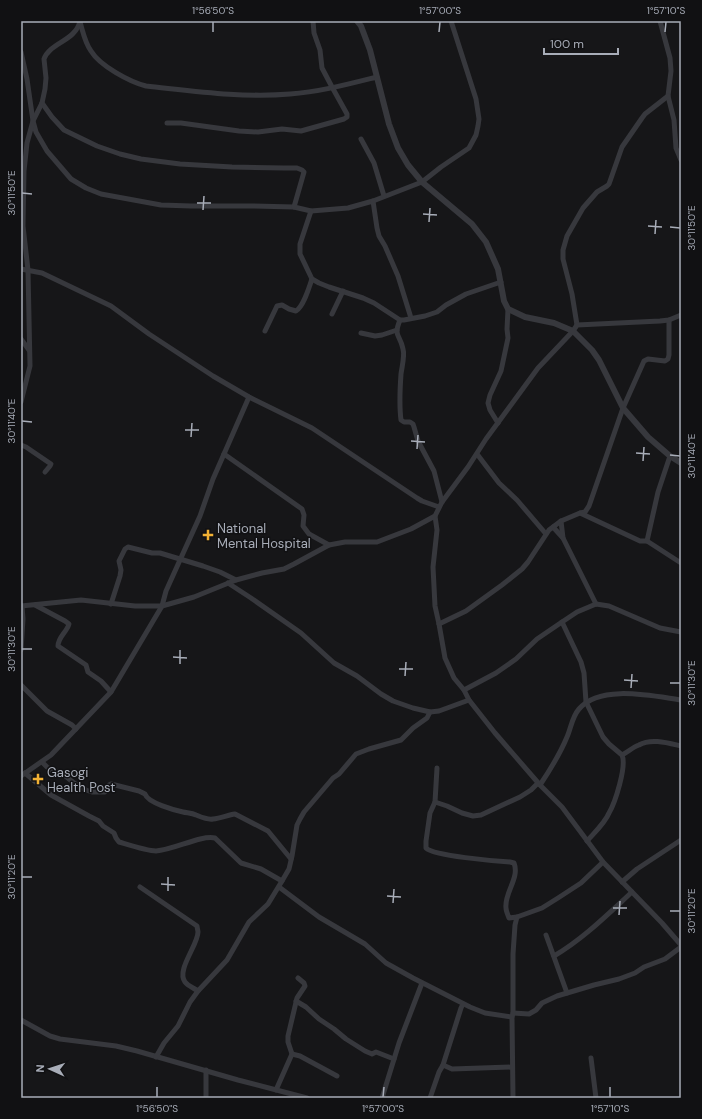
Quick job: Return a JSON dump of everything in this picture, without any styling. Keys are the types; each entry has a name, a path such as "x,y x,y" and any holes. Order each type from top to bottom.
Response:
{"street":[{"path":"80,21 91,52 99,61 131,81 146,86 215,93 266,95 301,93 377,76"},
{"path":"21,402 30,366 28,270 23,226 24,171 27,143 33,121 42,103 45,89 45,56 50,50 65,41 78,28 80,21"},
{"path":"167,123 181,123 239,131 258,132 282,129 301,131 347,117 347,114 322,68 320,50 314,33 313,21"},
{"path":"357,21 361,26 369,45 398,148 408,165 422,182 472,224 486,242 498,268 504,301 508,309 508,338 501,371 488,403 490,410 498,423"},
{"path":"21,52 36,132 47,151 71,179 86,188 101,194 161,205 294,207 311,211 348,208 373,201 422,182 469,148 476,135 479,119 476,99 451,21"},
{"path":"660,21 670,58 671,71 668,96 674,120 676,148 681,160"},
{"path":"21,650 23,620 22,605 81,600 135,606 162,606 183,600 236,580 256,574 284,569 329,545 345,542 377,542 411,529 435,516 441,505 498,423 538,368 577,325 572,294 563,259 563,250 567,236 583,208 597,192 609,184 622,147 645,114 668,96"},
{"path":"42,103 64,130 97,146 120,154 180,164 232,168 297,168 302,170 304,172 294,207"},
{"path":"361,139 374,163 384,196"},
{"path":"373,201 379,236 398,276 411,318"},
{"path":"311,211 300,244 300,254 312,278 319,283 364,298 400,320 426,316 437,312 446,305 466,294 500,282"},
{"path":"21,269 42,273 52,277 111,306 149,334 213,376 249,397 312,428 422,501 441,505"},
{"path":"265,331 277,306 282,305 296,311 299,309 312,278"},
{"path":"332,314 343,291"},
{"path":"508,309 525,317 554,323 573,331 592,350 599,360 623,408 648,437 670,456 681,463"},
{"path":"577,325 669,320 681,315"},
{"path":"400,320 397,330 398,338 404,350 401,375 401,420 413,424 418,441 434,471 441,505"},
{"path":"439,624 466,611 483,600 522,569 546,534 553,527 561,521 585,512 589,506 623,408 644,361 648,358 665,361 668,359 669,320"},
{"path":"361,333 374,336 397,330"},
{"path":"21,339 30,351"},
{"path":"249,397 213,479 200,516 166,591 162,606 111,692 50,755 23,774 51,795 99,821 103,826 114,832 119,842 150,851 155,851 206,838 215,838 241,863 261,869 282,881"},
{"path":"21,445 51,464 45,472"},
{"path":"224,454 302,509 304,515 303,526 309,534 329,545"},
{"path":"477,454 499,483 517,500 546,534"},
{"path":"647,541 658,492 670,456"},
{"path":"580,513 640,541 647,541 681,563"},
{"path":"278,887 319,917 365,944 386,963 463,1004 485,1013 512,1015 529,1014 536,1010 542,1003 557,996 619,979 635,973 665,959 681,946 662,923 603,862 562,807 509,751 469,700 464,690 454,678 445,658 435,606 433,567 437,530 435,516"},
{"path":"561,521 564,538 596,604"},
{"path":"553,527 564,538"},
{"path":"111,604 120,576 121,570 119,562 128,546 152,553 160,553 203,566 236,580"},
{"path":"228,583 301,633 334,662 357,676 381,694 406,706 430,712 439,711 469,700"},
{"path":"464,690 496,673 516,659 537,639 562,622 578,612 596,604 609,606 660,628 681,632"},
{"path":"35,605 69,624 68,628 58,642 58,646 86,665 88,672 101,681 111,692"},
{"path":"562,622 582,662 586,702 603,737 608,744 624,758 618,791 609,815 587,841"},
{"path":"21,685 47,711 76,729"},
{"path":"434,802 473,816 481,815 520,797 531,790 539,784 555,762 578,710 586,702 597,696 628,694 681,700"},
{"path":"156,1057 164,1043 178,1026 190,1002 198,991 227,960 249,922 268,904 282,881 291,859 297,825 304,812 356,754 401,740 413,728 427,718 430,712"},
{"path":"622,755 639,744 645,742 667,743 681,746"},
{"path":"42,762 52,771 63,774 86,790 92,792 105,792 110,784 139,791 145,794 150,800 158,804 183,812 195,814 205,819 213,819 235,814 268,831 291,859"},
{"path":"437,768 434,802 430,813 426,848 428,851 443,855 514,863 514,877 506,901 506,908 509,918 517,917 542,908 581,883 603,862"},
{"path":"622,882 637,869 681,840"},
{"path":"140,887 197,926 198,937 184,965 183,977 185,983 198,991"},
{"path":"554,956 568,948 588,933 632,892"},
{"path":"513,1098 513,954 517,917"},
{"path":"546,935 567,993"},
{"path":"276,1090 292,1054 288,1042 296,1001 305,986 304,983 298,978"},
{"path":"382,1098 401,1037 422,983"},
{"path":"296,1001 365,1051 372,1054 376,1052 394,1059"},
{"path":"430,1098 439,1072 444,1065 463,1004"},
{"path":"21,1020 50,1036 60,1039 116,1046 137,1051 307,1098"},
{"path":"292,1054 300,1056 337,1076"},
{"path":"591,1058 596,1098"},
{"path":"444,1065 452,1068 512,1067"},
{"path":"206,1070 206,1098"}],"place":[{"name":"National Mental Hospital","path":"208,535"},
{"name":"Gasogi Health Post","path":"38,779"}]}
